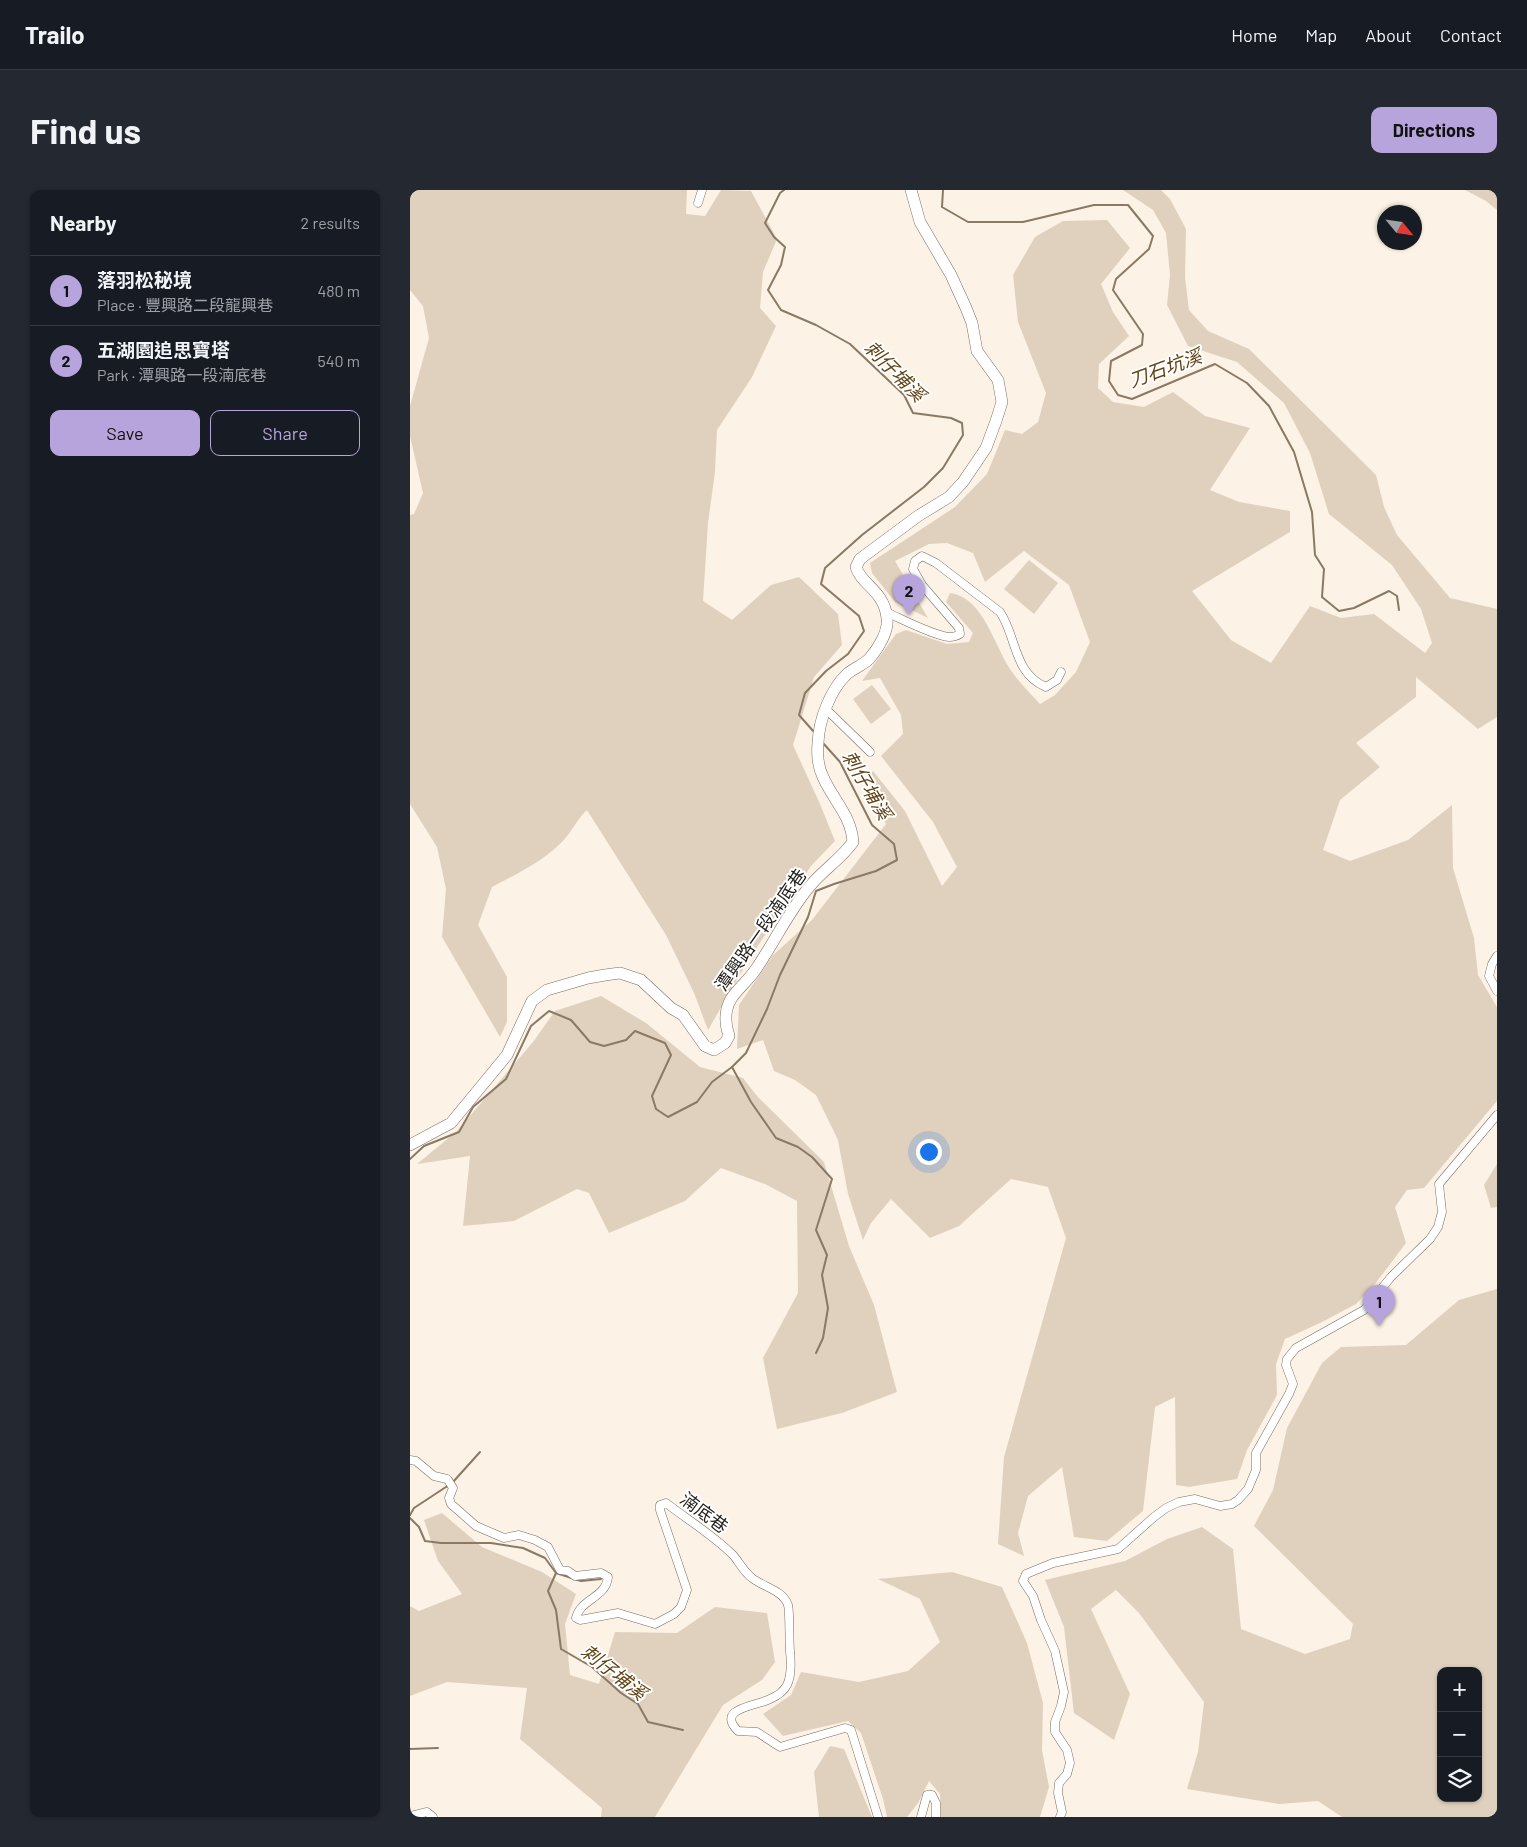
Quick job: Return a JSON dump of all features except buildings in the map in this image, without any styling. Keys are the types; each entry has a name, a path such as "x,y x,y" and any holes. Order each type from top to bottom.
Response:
{"street":[{"path":"698,203 702,190"},
{"path":"911,190 920,222 951,275 966,308 972,323 977,351 998,380 1002,402 986,448 963,482 949,497 918,516 860,559 856,567 858,575 874,589 883,602 886,612 949,637 957,636 960,634 959,628 922,586 913,569 915,561 922,556 936,562 1000,612 1006,621 1016,652 1029,677 1046,686 1057,680 1061,672"},
{"name":"潭興路一段湳底巷","path":"410,1145 451,1122 508,1055 532,1001 547,990 588,978 620,973 641,980 671,1008 683,1016 705,1046 714,1050 725,1043 729,1036 726,1026 726,1014 731,1000 755,971 808,888 822,872 844,854 853,842 852,828 822,777 818,760 818,742 826,709 836,689 848,674 869,659 880,643 886,625 886,612"},
{"path":"826,709 870,752"},
{"path":"1497,956 1492,964 1489,976 1497,991"},
{"path":"1060,1817 1062,1812 1058,1793 1059,1783 1067,1774 1070,1763 1066,1750 1054,1732 1064,1692 1054,1652 1040,1620 1033,1596 1023,1581 1026,1574 1053,1563 1118,1549 1154,1517 1166,1508 1179,1502 1195,1499 1220,1506 1232,1504 1238,1500 1248,1489 1256,1470 1256,1453 1293,1384 1286,1365 1287,1358 1296,1348 1364,1310 1391,1278 1430,1239 1438,1228 1441,1219 1439,1184 1497,1115"},
{"name":"湳底巷","path":"410,1460 416,1461 434,1476 449,1482 449,1498 452,1504 476,1526 504,1538 519,1535 535,1540 548,1547 560,1570 568,1571 575,1576 601,1572 608,1577 607,1585 602,1591 577,1610 576,1618 580,1620 618,1612 655,1624 674,1614 681,1607 687,1590 672,1548 660,1505 666,1503 716,1541 733,1555 751,1578 781,1596 788,1605 790,1678 787,1685 782,1692 769,1700 733,1713 731,1717 732,1725 738,1731 756,1732 780,1747 845,1728 851,1730 878,1817"},
{"path":"921,1817 927,1795 932,1795 936,1803 936,1817"},
{"path":"410,1816 427,1812 433,1817"}],"shaded area":[{"path":"410,190 687,190 686,214 705,216 721,190 751,191 777,239 763,272 760,308 776,326 752,377 717,430 703,601 732,620 771,585 799,577 838,614 842,645 814,677 793,745 835,841 811,866 749,959 708,1030 694,993 666,935 587,810 568,835 552,851 533,865 492,887 478,925 507,977 507,1022 500,1037 442,937 446,889 437,847 410,804 410,515 414,514 423,493 410,436 410,406 429,338 423,306 410,290"},
{"path":"1123,190 1161,190 1170,199 1186,229 1185,278 1189,310 1208,331 1249,349 1376,475 1384,507 1397,535 1450,598 1497,609 1497,717 1478,729 1416,677 1416,697 1356,743 1380,767 1340,800 1323,850 1350,861 1408,840 1452,805 1453,868 1474,938 1478,975 1497,1007 1497,1101 1424,1188 1407,1190 1395,1207 1406,1243 1375,1284 1356,1304 1285,1339 1276,1364 1277,1395 1247,1450 1237,1479 1189,1487 1176,1485 1175,1397 1155,1407 1143,1511 1107,1541 1074,1537 1062,1467 1028,1496 1018,1533 1024,1556 998,1544 1004,1457 1066,1238 1048,1187 1011,1179 959,1226 930,1238 891,1199 871,1223 863,1240 848,1194 838,1140 816,1095 795,1080 774,1071 763,1040 737,1049 739,1005 773,955 812,920 886,824 864,780 873,771 905,811 942,886 957,867 933,822 881,756 903,734 901,715 880,678 862,681 896,634 906,630 947,644 969,642 973,633 946,602 950,593 961,596 979,612 1010,669 1040,704 1055,695 1076,672 1090,642 1069,585 1024,551 985,582 973,553 947,543 929,544 895,561 928,618 895,602 872,573 870,563 955,507 987,474 1005,430 1022,434 1038,422 1046,393 1018,322 1013,275 1035,237 1063,221 1107,220 1130,248 1101,284 1113,312 1129,336 1099,364 1098,388 1113,402 1144,407 1173,392 1205,416 1250,428 1210,490 1239,502 1290,511 1290,532 1192,591 1231,640 1271,663 1310,606 1341,618 1374,614 1425,653 1432,643 1421,609 1392,565 1329,514 1310,453 1284,403 1237,362 1188,346 1167,305 1170,275 1166,233 1153,210"},
{"path":"1465,190 1497,190 1497,210 1486,201"},
{"path":"1029,560 1058,583 1034,614 1004,589"},
{"path":"872,685 891,709 871,724 853,699"},
{"path":"601,996 646,1023 700,1067 743,1078 757,1096 824,1162 849,1246 874,1305 897,1392 842,1413 777,1429 763,1358 798,1293 797,1201 765,1184 721,1168 685,1201 609,1233 589,1193 577,1189 514,1221 463,1226 470,1156 417,1164 457,1131 533,1042 555,1011"},
{"path":"1497,1164 1497,1207 1491,1208 1484,1185"},
{"path":"1497,1289 1497,1817 1342,1817 1318,1801 1280,1804 1187,1789 1198,1752 1204,1702 1139,1613 1116,1590 1091,1609 1130,1694 1114,1740 1074,1713 1064,1627 1045,1580 1125,1561 1167,1539 1202,1527 1233,1549 1241,1629 1305,1654 1350,1639 1353,1624 1254,1526 1273,1490 1287,1428 1322,1363 1341,1347 1406,1345 1459,1300"},
{"path":"442,1513 482,1547 542,1572 576,1594 565,1624 570,1675 599,1684 615,1632 677,1633 715,1607 767,1613 775,1662 762,1680 723,1705 655,1817 601,1817 602,1808 520,1739 527,1688 447,1682 410,1696 410,1606 419,1611 462,1594 438,1561 424,1520"},
{"path":"952,1572 1002,1587 1027,1643 1043,1703 1042,1750 1049,1787 1040,1817 941,1817 940,1794 929,1781 918,1803 907,1817 887,1817 883,1799 861,1733 848,1721 783,1736 763,1714 791,1695 801,1672 859,1682 908,1671 940,1642 920,1599 878,1579"},
{"path":"830,1746 844,1749 872,1817 819,1817 814,1772"}],"waterway":[{"name":"刺仔埔溪","path":"784,190 780,193 765,223 774,237 785,247 781,265 768,290 781,310 816,325 850,344 904,395 913,413 951,418 962,423 963,435 943,468 924,487 862,535 825,568 821,584 859,616 864,631 848,654 826,671 805,693 799,715 814,732"},
{"name":"刀石坑溪","path":"943,190 942,207 968,222 1023,222 1094,205 1128,205 1153,236 1149,249 1116,279 1113,290 1143,334 1142,345 1111,361 1109,381 1118,395 1132,399 1215,364 1247,383 1269,406 1294,452 1312,512 1315,555 1324,569 1322,597 1339,611 1354,608 1389,591 1397,596 1399,610"},
{"name":"刺仔埔溪","path":"410,1159 424,1146 459,1132 473,1107 506,1079 531,1026 549,1011 571,1020 590,1042 604,1046 626,1040 635,1031 665,1043 671,1055 652,1096 656,1109 668,1117 697,1102 712,1082 732,1067 746,1053 808,917 816,891 876,871 897,860 894,844 872,825 840,762 823,743"},
{"path":"732,1067 751,1102 776,1138 798,1147 812,1157 832,1179 816,1230 827,1255 822,1275 828,1308 823,1338 816,1353"},
{"path":"453,1482 480,1452"},
{"path":"410,1515 414,1508 449,1485"},
{"name":"刺仔埔溪","path":"410,1518 419,1527 425,1541 441,1543 491,1543 523,1548 545,1558 556,1573 548,1591 556,1610 561,1649 592,1667 621,1693 638,1704 648,1722 683,1730"},
{"path":"556,1573 581,1581 601,1579"},
{"path":"410,1749 438,1748"}],"place":[{"name":"五湖園追思寶塔","path":"909,615"},
{"name":"落羽松秘境","path":"1379,1326"}]}
